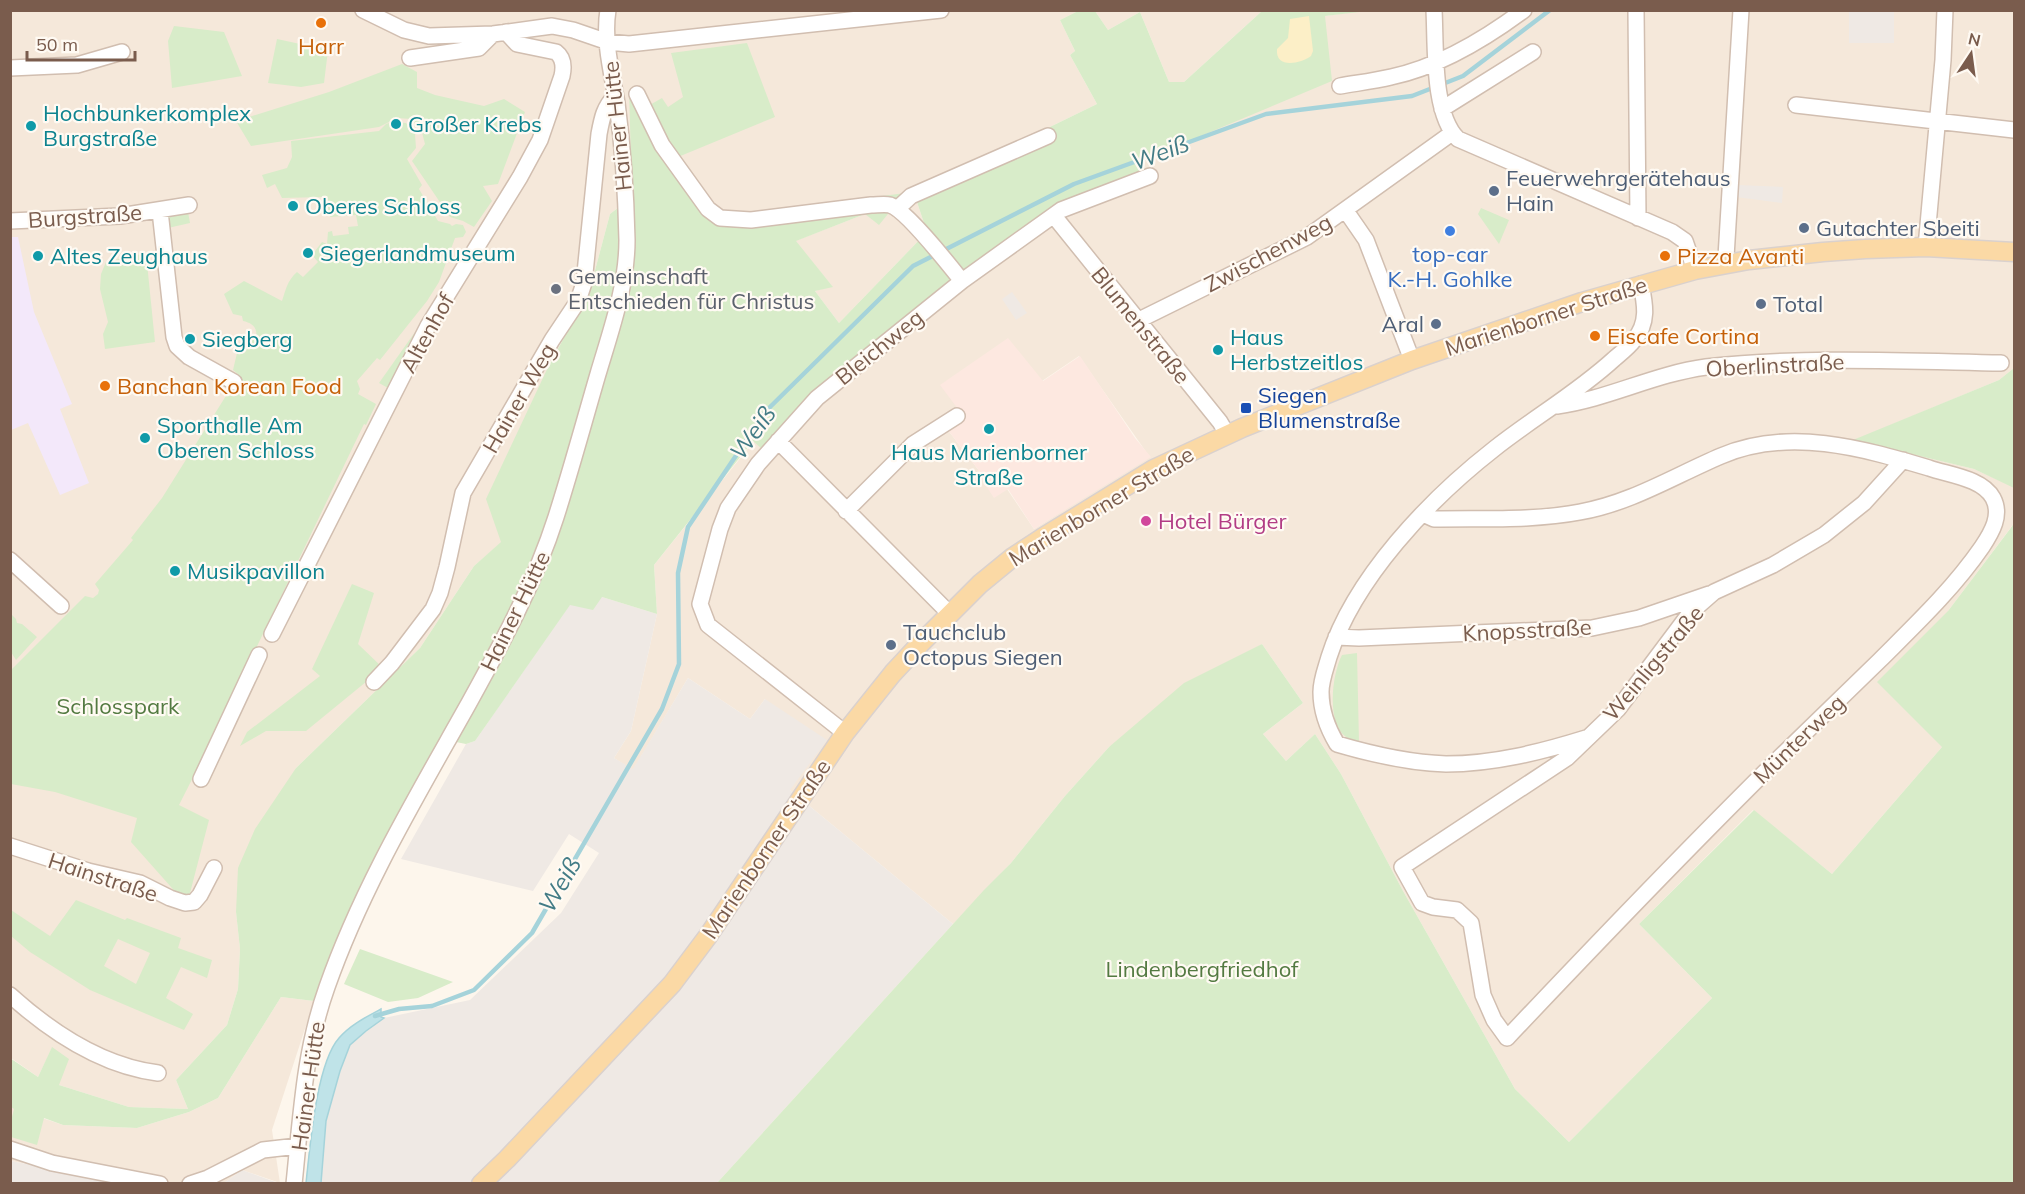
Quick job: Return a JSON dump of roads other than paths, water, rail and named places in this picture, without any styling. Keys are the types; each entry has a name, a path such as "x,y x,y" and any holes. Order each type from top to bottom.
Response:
{"main road":[{"name":"Marienborner Straße","path":"481,1184 672,984 708,936 845,733 893,673 949,613 980,584 1042,537 1154,469 1227,434 1412,360 1641,284 1728,263 1823,252 1926,247 2014,252"}],"street":[{"path":"363,10 404,30 429,36 499,33 552,26 573,30 608,42 629,45 940,10"},
{"name":"Hainer Hütte","path":"294,1184 306,1069 311,1041 328,984 388,847 520,609 540,564 556,518 625,279 627,242 622,156 608,42 608,10"},
{"path":"1434,10 1441,102 1452,133 1465,144 1672,232 1685,241 1695,270"},
{"path":"1340,86 1393,77 1437,66 1499,29 1524,10"},
{"path":"1636,10 1638,218"},
{"path":"1728,263 1727,245 1741,10"},
{"path":"1926,247 1943,60 1945,10"},
{"path":"410,58 479,48 499,33"},
{"name":"Altenhof","path":"272,634 428,326 520,177 540,140 562,76 564,68 562,60 556,52 517,44 499,33"},
{"path":"10,68 77,64 122,52"},
{"path":"1441,102 1533,52"},
{"path":"637,94 663,145 708,210 720,218 751,220 871,205 889,205 897,209 921,232 962,281"},
{"name":"Hainer Weg","path":"374,682 392,663 433,609 447,567 463,493 552,340 582,294 599,134 603,113 615,96"},
{"path":"1796,105 2014,130"},
{"name":"Zwischenweg","path":"1137,321 1307,237 1452,133"},
{"path":"897,209 911,196 1048,136"},
{"name":"Bleichweg","path":"845,733 708,625 700,604 728,508 758,464 817,398 962,281 1061,210 1150,176"},
{"name":"Burgstraße","path":"10,221 120,216 189,205"},
{"name":"Burgstraße","path":"160,211 174,337 177,346 189,357 234,382"},
{"path":"1346,211 1366,240 1412,360"},
{"name":"Blumenstraße","path":"1054,216 1220,422 1227,434"},
{"name":"Oberlinstraße","path":"1589,737 1539,752 1489,761 1447,764 1424,762 1361,751 1337,744 1329,730 1321,693 1323,678 1336,637 1366,580 1423,514 1458,479 1487,454 1602,370 1636,339 1646,313 1641,284"},
{"name":"Oberlinstraße","path":"1554,406 1581,403 1648,380 1704,368 1801,359 2001,363"},
{"path":"846,511 912,444 957,416"},
{"path":"778,441 949,613"},
{"path":"1423,514 1434,519 1578,513 1611,505 1645,492 1724,454 1776,442 1805,441 1840,445 1903,460"},
{"name":"Weinligstraße","path":"1401,867 1568,758 1618,709 1690,613 1714,592 1773,565 1824,535 1864,503 1903,460"},
{"name":"Münterweg","path":"1401,867 1422,903 1456,910 1471,923 1483,995 1494,1020 1507,1038 1737,800 1930,610 1981,548 1997,517 1995,502 1988,490 1974,483 1903,460"},
{"path":"10,560 61,606"},
{"name":"Knopsstraße","path":"1336,637 1359,638 1592,628 1639,618 1714,592"},
{"path":"201,779 259,655"},
{"name":"Hainstraße","path":"10,846 88,871 140,884 185,903 194,902 200,895 214,868"},
{"path":"10,995 34,1016 114,1063 158,1072"},
{"path":"190,1184 208,1178 263,1150 298,1146"},
{"path":"10,1149 52,1163 119,1180 160,1184"}],"water":[{"path":"381,1009 381,1017 384,1018 350,1045 326,1121 321,1183 306,1183 315,1107 331,1050 348,1029"}],"waterway":[{"name":"Weiß","path":"375,1016 399,1009 432,1006 474,990 532,933 662,709 679,664 678,573 688,527 766,411 913,266 1074,184 1266,114 1412,96 1463,76 1550,10"}],"place":[{"name":"Harr","path":"321,23"},
{"name":"Großer Krebs","path":"396,124"},
{"name":"Hochbunkerkomplex Burgstraße","path":"31,126"},
{"name":"Feuerwehrgerätehaus Hain","path":"1494,191"},
{"name":"Oberes Schloss","path":"293,206"},
{"name":"Gutachter Sbeiti","path":"1804,228"},
{"name":"top-car K.-H. Gohlke","path":"1450,231"},
{"name":"Siegerlandmuseum","path":"308,253"},
{"name":"Altes Zeughaus","path":"38,256"},
{"name":"Pizza Avanti","path":"1665,256"},
{"name":"Gemeinschaft Entschieden für Christus","path":"556,289"},
{"name":"Total","path":"1761,304"},
{"name":"Aral","path":"1436,324"},
{"name":"Eiscafe Cortina","path":"1595,336"},
{"name":"Siegberg","path":"190,339"},
{"name":"Haus Herbstzeitlos","path":"1218,350"},
{"name":"Banchan Korean Food","path":"105,386"},
{"name":"Siegen Blumenstraße","path":"1246,408"},
{"name":"Haus Marienborner Straße","path":"989,429"},
{"name":"Sporthalle Am Oberen Schloss","path":"145,438"},
{"name":"Hotel Bürger","path":"1146,521"},
{"name":"Musikpavillon","path":"175,571"},
{"name":"Tauchclub Octopus Siegen","path":"891,645"}],"park label":[{"name":"Schlosspark","path":"118,706"},
{"name":"Lindenbergfriedhof","path":"1202,969"}]}
